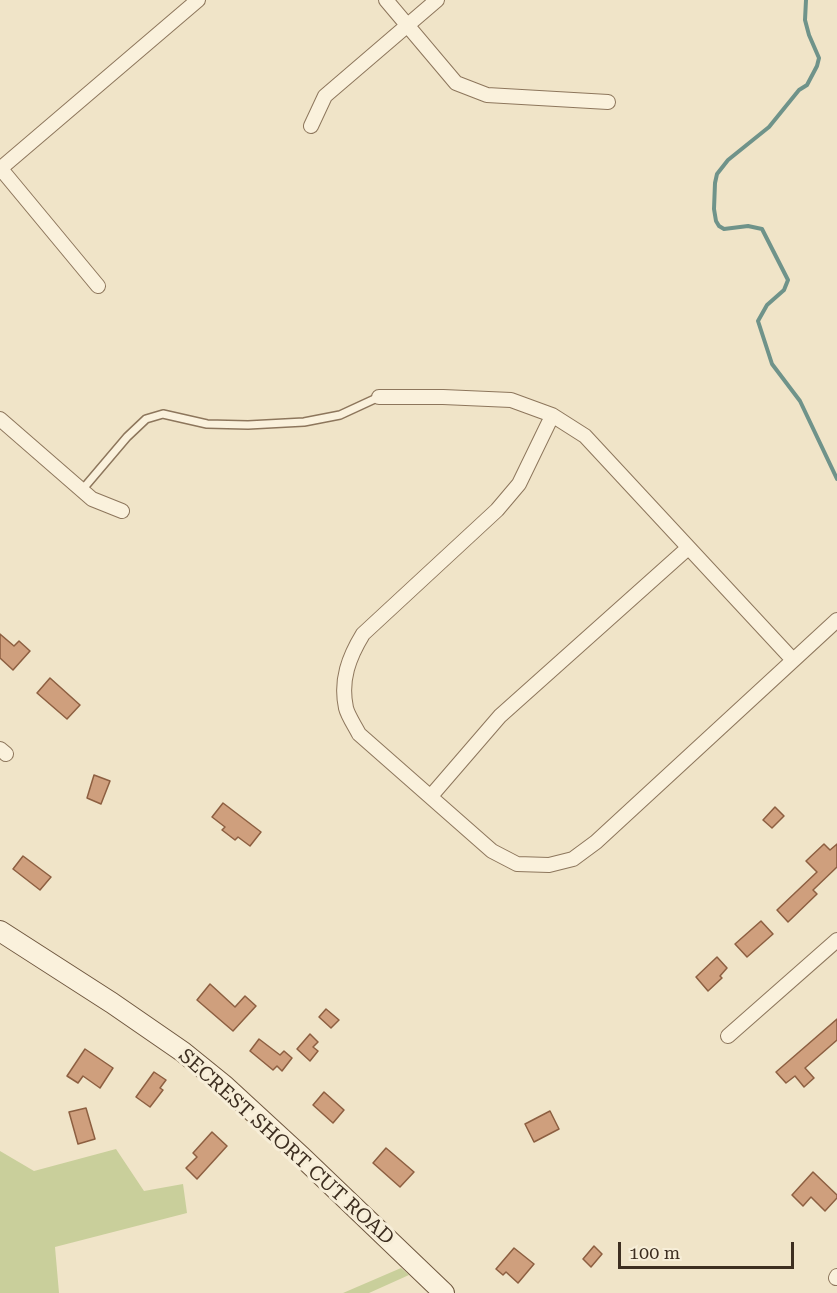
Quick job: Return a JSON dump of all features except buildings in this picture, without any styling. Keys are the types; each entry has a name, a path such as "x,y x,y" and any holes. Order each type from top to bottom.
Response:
{"main road":[{"name":"SECREST SHORT CUT ROAD","path":"0,931 112,1003 183,1052 225,1086 444,1293"}],"street":[{"path":"98,286 0,169 198,0"},
{"path":"386,0 456,83 487,95 608,102"},
{"path":"311,126 325,96 437,0"},
{"path":"379,397 511,400 552,416 585,436 793,660"},
{"path":"552,416 519,484 497,510 363,634 349,657 345,683 346,709 360,734 492,851 518,864 549,865 573,859 596,842 837,620"},
{"path":"0,419 92,499 122,512"},
{"path":"431,796 501,716 688,548"},
{"path":"728,1036 837,940"}],"lane":[{"path":"82,490 127,437 146,419 163,414 207,424 248,425 304,422 340,415 379,397"}],"green space":[{"path":"116,1149 144,1191 183,1184 187,1213 55,1247 59,1293 0,1293 0,1151 34,1171"},
{"path":"401,1268 409,1275 369,1293 343,1293"}],"waterway":[{"path":"806,0 805,20 819,58 817,66 807,85 799,90 769,127 728,160 717,174 714,209 716,221 724,229 748,226 762,229 788,280 784,290 767,305 758,321 772,364 800,401 837,479"}]}
